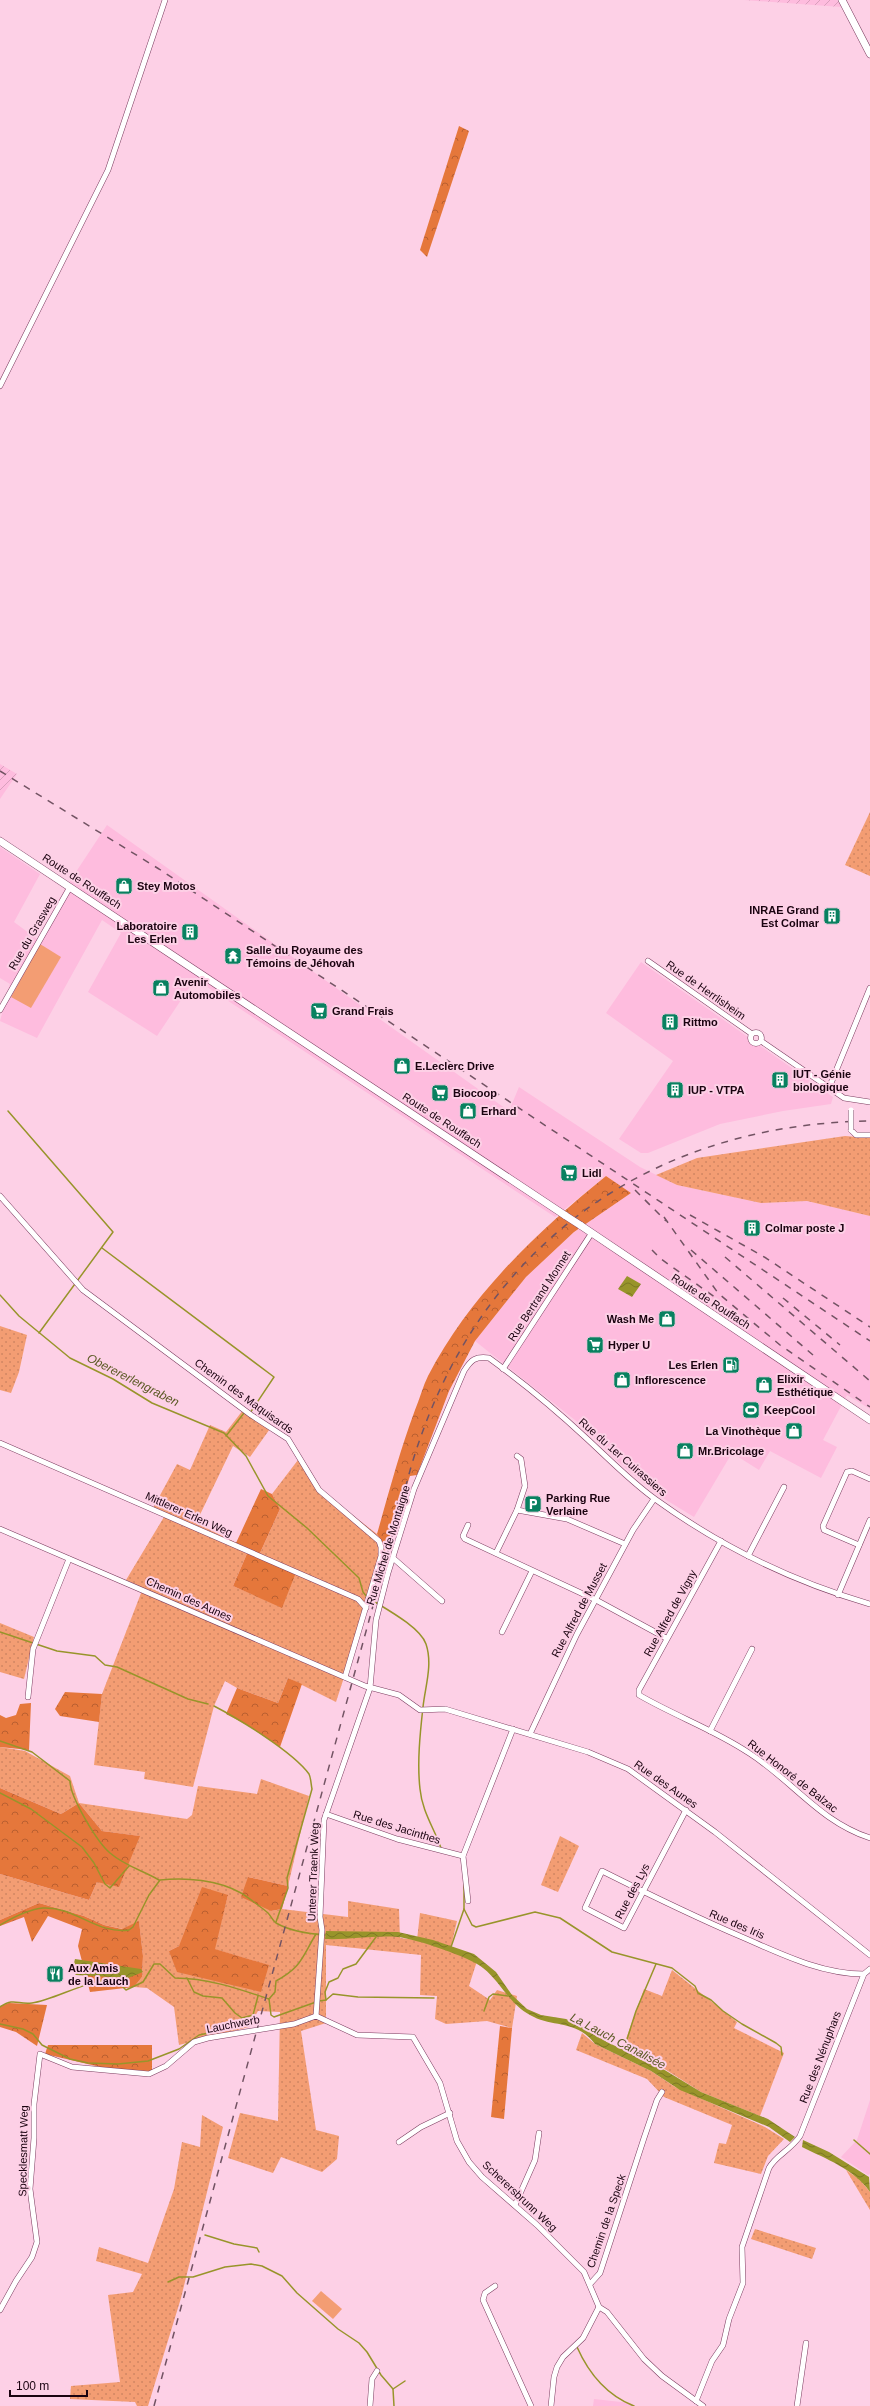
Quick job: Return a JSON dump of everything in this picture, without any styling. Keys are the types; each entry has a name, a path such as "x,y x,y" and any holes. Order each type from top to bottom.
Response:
{"main road":[{"path":"842,0 870,54"},
{"name":"Route de Rouffach","path":"0,841 580,1225 591,1234 870,1420"}],"street":[{"path":"0,386 108,170 165,0"},
{"name":"Rue du Grasweg","path":"0,1010 70,887"},
{"name":"Rue de Herrlisheim","path":"648,961 752,1034 759,1033 762,1037 761,1041 829,1088 850,1100 870,1102"},
{"path":"829,1088 870,988"},
{"path":"850,1100 851,1130 856,1135 870,1135"},
{"name":"Chemin des Maquisards","path":"0,1196 83,1290 251,1415 288,1439 319,1490 379,1541 381,1551 369,1598 345,1677"},
{"name":"Rue Bertrand Monnet","path":"503,1369 591,1234"},
{"name":"Rue Michel de Montaigne","path":"370,1688 371,1662 379,1605 414,1489 464,1370 471,1360 479,1356 489,1358 503,1369"},
{"name":"Rue du 1er Cuirassiers","path":"503,1369 550,1407 654,1499 748,1556 838,1595 870,1604"},
{"name":"Mittlerer Erlen Weg","path":"0,1443 358,1599 366,1608"},
{"path":"496,1553 517,1510 525,1486 521,1459 517,1456"},
{"path":"859,1545 824,1530 823,1526 847,1472 852,1471 870,1479"},
{"path":"748,1556 784,1487"},
{"name":"Rue Alfred de Musset","path":"530,1734 577,1634 625,1544 654,1499"},
{"path":"517,1510 567,1519 625,1544"},
{"path":"838,1595 870,1520"},
{"path":"468,1525 463,1536 465,1539 596,1600 666,1638"},
{"name":"Chemin des Aunes","path":"0,1529 370,1688"},
{"name":"Rue Alfred de Vigny","path":"639,1695 639,1690 666,1638 721,1541"},
{"path":"393,1558 442,1601"},
{"path":"28,1697 33,1648 69,1559"},
{"path":"502,1632 532,1571"},
{"path":"710,1731 752,1649"},
{"name":"Rue des Aunes","path":"370,1688 399,1695 420,1710 426,1711 445,1709 588,1752 628,1769 686,1810 870,1955"},
{"name":"Unterer Traenk Weg","path":"316,2016 322,1930 320,1916 324,1820 370,1688"},
{"name":"Rue Honoré de Balzac","path":"639,1695 672,1714 731,1742 768,1766 819,1812 841,1826 870,1838"},
{"path":"468,1901 463,1856 512,1729"},
{"name":"Rue des Lys","path":"602,1871 585,1908 624,1928 686,1810"},
{"name":"Rue des Jacinthes","path":"326,1814 396,1839 463,1856"},
{"name":"Rue des Iris","path":"602,1871 643,1892 717,1926 800,1961 835,1971 864,1974"},
{"path":"864,1974 870,1969"},
{"name":"Rue des Nénuphars","path":"696,2401 712,2361 723,2345 743,2283 742,2247 769,2168 773,2160 794,2145 800,2136 864,1974"},
{"name":"Scherersbrunn Weg","path":"316,2016 357,2035 413,2037 440,2083 457,2141 469,2162 482,2177 515,2205 577,2264 584,2272 590,2284"},
{"name":"Lauchwerb","path":"40,2054 72,2067 149,2074 166,2066 194,2042 222,2035 294,2024 316,2016"},
{"name":"Specklesmatt Weg","path":"0,2310 36,2246 37,2230 30,2189 34,2138 34,2104 40,2054"},
{"name":"Chemin de la Speck","path":"662,2092 657,2100 600,2273 590,2284 599,2307 607,2312 644,2359 703,2406"},
{"path":"399,2142 421,2127 450,2114"},
{"path":"515,2205 535,2160 539,2133"},
{"path":"494,2286 485,2293 483,2300 531,2406"},
{"path":"551,2406 553,2384 557,2367 563,2357 583,2338 599,2307"},
{"path":"797,2406 806,2343"},
{"path":"370,2406 372,2380 377,2371"}],"shaded area":[{"path":"744,0 837,0 842,7 841,7"},
{"path":"0,764 17,774 0,799"},
{"path":"870,812 870,876 845,865"},
{"path":"107,825 509,1111 519,1087 640,1167 677,1185 761,1203 807,1201 870,1216 870,1409 847,1395 823,1440 837,1447 821,1478 770,1451 759,1470 732,1453 694,1517 658,1495 616,1460 585,1428 475,1341 526,1277 574,1232 631,1193 606,1176 555,1217 195,979 157,1036 88,992 121,933 102,920 37,1038 0,1021 10,984 0,978 0,847 40,874 14,922 37,939 66,887"},
{"path":"40,944 61,957 31,1008 11,997"},
{"path":"641,962 748,1037 751,1044 759,1045 833,1097 831,1104 783,1111 720,1124 648,1153 641,1153 619,1139 673,1061 606,1013"},
{"path":"845,1136 870,1138 870,1216 807,1201 761,1203 677,1185 656,1175 697,1158"},
{"path":"0,1326 27,1335 19,1372 11,1393 0,1390"},
{"path":"243,1410 272,1426 250,1457 233,1446 196,1523 249,1549 233,1586 282,1607 260,1553 280,1509 272,1494 301,1456 324,1493 377,1534 386,1548 336,1702 288,1678 278,1703 237,1688 225,1681 214,1706 193,1787 144,1779 145,1772 94,1765 102,1694 143,1588 126,1580 164,1517 152,1510 177,1464 190,1470 210,1425 226,1432"},
{"path":"0,1623 34,1637 24,1679 0,1672"},
{"path":"0,1747 25,1751 70,1776 79,1803 61,1814 0,1788"},
{"path":"261,1779 309,1796 288,1886 248,1877 271,1911 282,1909 348,1917 348,1901 399,1909 400,1938 417,1940 420,1913 457,1921 450,1951 477,1961 469,1986 490,2000 497,1990 517,1996 512,2028 487,2021 446,2024 435,2019 437,1996 420,1995 421,1955 326,1945 326,2023 301,2031 316,2130 339,2136 337,2159 322,2172 281,2157 273,2173 228,2158 240,2113 278,2121 280,2012 258,2011 249,2027 179,2045 174,2007 147,1988 134,1987 142,1977 143,1956 139,1922 123,1929 104,1925 84,1916 39,1903 0,1920 0,1874 89,1900 97,1882 139,1836 102,1831 79,1803 187,1819 192,1815 198,1786 257,1794","holes":["228,1895 214,1949 268,1965 169,1951 179,1946"]},
{"path":"560,1836 579,1846 558,1892 541,1885"},
{"path":"672,1970 737,2022 734,2028 784,2053 760,2116 701,2092 663,2068 622,2050 644,1989 662,1996"},
{"path":"582,2033 595,2044 651,2071 675,2087 765,2127 784,2139 768,2156 761,2174 714,2163 719,2143 726,2144 732,2125 664,2097 647,2079 576,2050"},
{"path":"870,2100 870,2174 868,2175 841,2157 857,2140"},
{"path":"202,2115 223,2127 181,2298 148,2406 137,2406 135,2402 70,2399 71,2386 120,2382 108,2295 133,2292 142,2274 96,2261 99,2247 148,2263 174,2189 182,2142 200,2147"},
{"path":"846,2170 859,2179 870,2192 870,2210"},
{"path":"755,2229 816,2248 812,2259 751,2239"},
{"path":"321,2291 342,2309 333,2319 312,2301"},
{"path":"594,2399 630,2403 635,2406 593,2406"}],"green space":[{"path":"459,126 469,131 427,257 420,250"},
{"path":"606,1176 631,1193 574,1232 526,1277 475,1341 449,1391 417,1475 410,1476 386,1548 377,1534 395,1471 428,1376 445,1346 464,1318 507,1267 555,1219"},
{"path":"261,1489 272,1494 280,1509 260,1553 295,1575 282,1608 233,1586 249,1549 236,1543"},
{"path":"288,1678 302,1684 280,1747 247,1725 226,1714 237,1688 278,1703"},
{"path":"65,1692 102,1694 99,1722 60,1716 55,1709"},
{"path":"31,1703 29,1750 0,1747 0,1715 6,1718 16,1715 20,1704"},
{"path":"0,1788 61,1814 79,1803 102,1831 140,1836 119,1887 97,1882 89,1900 0,1874"},
{"path":"248,1877 288,1886 282,1909 271,1911 241,1897"},
{"path":"202,1887 228,1895 215,1949 269,1965 261,1992 177,1972 169,1951 179,1946"},
{"path":"39,1903 84,1916 104,1925 122,1929 139,1921 143,1956 142,1977 134,1987 90,1992 78,1946 82,1929 48,1916 32,1942 24,1917 0,1926 0,1920"},
{"path":"9,2003 47,2005 37,2046 16,2032 0,2027 0,2006"},
{"path":"500,2026 512,2028 504,2119 491,2117"},
{"path":"48,2045 152,2045 152,2071 113,2070 45,2054"}],"water":[{"path":"627,1276 641,1284 632,1297 618,1289"},
{"path":"326,1931 398,1932 433,1940 474,1954 496,1972 512,1995 527,2009 541,2015 566,2019 577,2024 607,2042 663,2069 701,2092 768,2119 795,2137 790,2142 769,2127 680,2090 651,2071 595,2044 588,2036 572,2027 547,2022 530,2015 516,2005 483,1968 467,1959 442,1949 406,1938 380,1937 325,1939"},
{"path":"75,1959 141,1969 143,1972 128,1978 76,1975 72,1971"},
{"path":"803,2140 829,2152 869,2177 870,2192 856,2177 839,2165 802,2147"}],"waterway":[{"path":"8,1111 113,1232 39,1333"},
{"path":"102,1248 274,1377 250,1413"},
{"name":"Oberererlengraben","path":"0,1295 19,1316 70,1358 113,1379 152,1403 224,1433 246,1456 268,1496 307,1528 359,1578 363,1592 367,1597"},
{"path":"226,1436 244,1413"},
{"path":"370,1599 410,1625 423,1638 426,1644 429,1668 420,1738 419,1779 423,1805 441,1848"},
{"path":"0,1632 33,1643"},
{"path":"36,1644 57,1651 95,1656 105,1665 117,1667 188,1699 208,1704"},
{"path":"214,1706 251,1727 279,1746 301,1765 310,1776 312,1789 287,1878 288,1888 276,1922"},
{"path":"0,1741 32,1752 70,1781 74,1797 85,1819 98,1839 110,1853 116,1858 159,1880"},
{"path":"0,1793 31,1809 82,1847 94,1863 105,1884 110,1888 129,1866"},
{"name":"La Lauch Canalisée","path":"0,1925 26,1912 43,1908 65,1911 96,1925 107,1928 129,1930 133,1927 149,1895 160,1880 191,1879 212,1882 243,1894 268,1913 276,1923 282,1926 300,1932 326,1935"},
{"path":"451,1947 464,1909 464,1883"},
{"path":"464,1909 472,1925 476,1927 535,1912 560,1918 612,1952 672,1968 695,1986 698,1993 711,2000 723,2011 742,2024 776,2043 781,2047 782,2055"},
{"path":"0,2007 9,2002 32,2003 42,2001 99,1981 109,1980 118,1982 126,1990 143,1982 154,1964 160,1964 175,1978 187,1978 211,1982 269,1999 275,1992 276,1981 285,1976 296,1966 316,1934"},
{"path":"319,2001 326,2000 325,1992 329,1982 338,1978 343,1969 356,1964 376,1937"},
{"path":"623,2052 636,2011 656,1964"},
{"path":"187,1978 194,1992 203,1996 222,1998 235,2013 242,2018 253,2015 258,1996"},
{"path":"326,2000 333,1994 358,1997 434,1998"},
{"path":"484,2011 489,1997 493,1994 508,1996"},
{"path":"269,1999 271,2015 274,2017 316,2002"},
{"path":"0,2024 23,2029 33,2034 42,2045 70,2059 88,2063 118,2064 148,2061 179,2049 199,2035 242,2026 242,2018"},
{"path":"854,2140 870,2154"},
{"path":"205,2235 234,2244 257,2248 259,2252"},
{"path":"168,2282 179,2277 193,2277 225,2267 251,2264 262,2266 282,2276 297,2293 338,2329 359,2343 367,2352 381,2375 393,2389 394,2406"},
{"path":"577,2347 593,2375 607,2390 634,2406"},
{"path":"393,2389 405,2381"}],"railway":[{"path":"0,771 159,869 870,1341"},
{"path":"154,2406 411,1467 440,1390 478,1322 525,1263 580,1214 643,1175 712,1146 788,1128 870,1121"},
{"path":"635,1190 666,1221"},
{"path":"690,1215 766,1258 870,1327"},
{"path":"664,1217 718,1293 780,1345 870,1407"},
{"path":"652,1250 661,1259 719,1300"},
{"path":"691,1250 813,1355"},
{"path":"725,1257 870,1381"},
{"path":"783,1298 840,1345"}],"place":[{"name":"Stey Motos","path":"124,886"},
{"name":"INRAE Grand Est Colmar","path":"832,916"},
{"name":"Laboratoire Les Erlen","path":"190,932"},
{"name":"Salle du Royaume des Témoins de Jéhovah","path":"233,956"},
{"name":"Avenir Automobiles","path":"161,988"},
{"name":"Grand Frais","path":"319,1011"},
{"name":"Rittmo","path":"670,1022"},
{"name":"E.Leclerc Drive","path":"402,1066"},
{"name":"IUT - Génie biologique","path":"780,1080"},
{"name":"IUP - VTPA","path":"675,1090"},
{"name":"Biocoop","path":"440,1093"},
{"name":"Erhard","path":"468,1111"},
{"name":"Lidl","path":"569,1173"},
{"name":"Colmar poste J","path":"752,1228"},
{"name":"Wash Me","path":"667,1319"},
{"name":"Hyper U","path":"595,1345"},
{"name":"Les Erlen","path":"731,1365"},
{"name":"Inflorescence","path":"622,1380"},
{"name":"Elixir Esthétique","path":"764,1385"},
{"name":"KeepCool","path":"751,1410"},
{"name":"La Vinothèque","path":"794,1431"},
{"name":"Mr.Bricolage","path":"685,1451"},
{"name":"Parking Rue Verlaine","path":"533,1504"},
{"name":"Aux Amis de la Lauch","path":"55,1974"}]}
